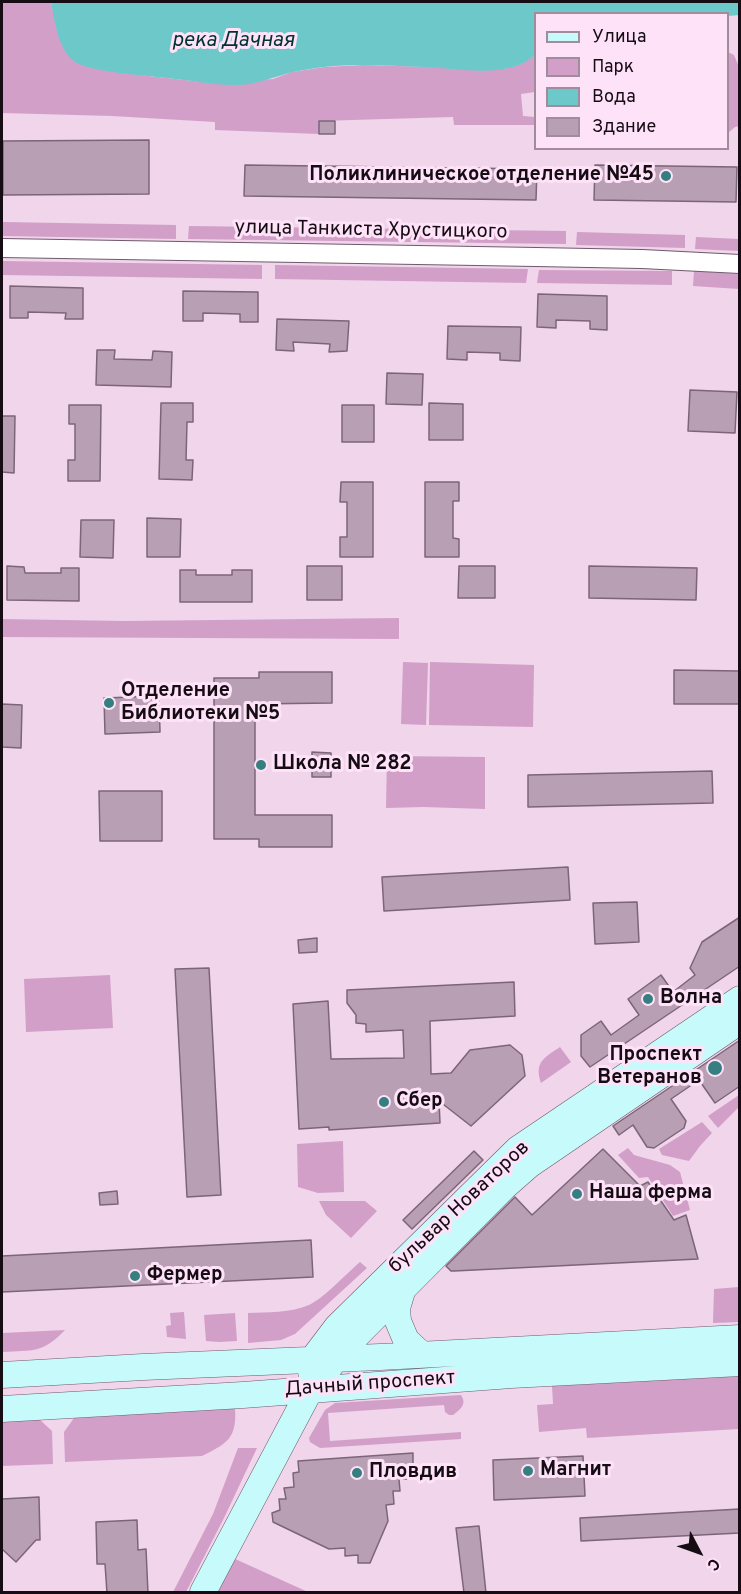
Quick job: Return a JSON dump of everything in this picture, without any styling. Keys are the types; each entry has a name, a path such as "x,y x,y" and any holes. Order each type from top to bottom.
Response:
{"main road":[{"name":"бульвар Новаторов","path":"324,1359 337,1327 518,1149 740,999"},
{"name":"бульвар Новаторов","path":"324,1359 352,1340 504,1187 529,1165 740,1021"},
{"path":"403,1288 397,1308 398,1321 406,1340 421,1354"},
{"name":"Дачный проспект","path":"2,1376 740,1338"},
{"path":"203,1593 310,1390 324,1359"},
{"name":"Дачный проспект","path":"2,1409 220,1397 511,1375 740,1363"}],"street":[{"name":"улица Танкиста Хрустицкого","path":"2,248 536,256 740,264"}],"green space":[{"path":"2,2 51,2 57,30 65,50 95,68 211,83 273,79 292,72 363,65 504,69 521,64 534,56 534,92 521,94 523,116 534,117 534,125 454,125 453,117 319,121 319,134 215,130 215,122 2,113"},
{"path":"729,52 734,55 739,67 740,126 729,132"},
{"path":"2,222 176,225 176,239 2,236"},
{"path":"189,226 566,231 566,244 188,239"},
{"path":"577,232 685,235 685,248 576,245"},
{"path":"696,237 739,239 739,251 695,249"},
{"path":"2,261 262,265 262,279 2,275"},
{"path":"275,265 528,269 526,283 275,279"},
{"path":"539,270 672,271 672,285 537,283"},
{"path":"694,271 739,274 739,289 693,286"},
{"path":"399,618 399,639 2,637 2,619 124,621"},
{"path":"403,662 428,663 426,725 401,724"},
{"path":"430,662 534,665 533,727 429,725"},
{"path":"387,756 485,757 485,809 386,808"},
{"path":"110,975 113,1028 26,1032 24,979"},
{"path":"560,1047 571,1062 541,1083 539,1070 542,1061"},
{"path":"739,1095 739,1107 718,1128 708,1116"},
{"path":"702,1122 712,1133 689,1161 662,1155 659,1149"},
{"path":"343,1141 344,1192 318,1193 298,1187 297,1144"},
{"path":"628,1148 634,1155 670,1165 680,1172 690,1210 673,1216 648,1177 639,1178 618,1155"},
{"path":"319,1201 365,1201 377,1211 351,1238 326,1215"},
{"path":"360,1262 367,1268 295,1334 281,1340 248,1343 248,1313 287,1311 309,1305"},
{"path":"739,1287 739,1322 713,1323 714,1289"},
{"path":"184,1312 186,1339 167,1337 166,1326 171,1325 170,1313"},
{"path":"235,1313 237,1341 206,1341 204,1315"},
{"path":"65,1330 43,1347 2,1352 2,1333"},
{"path":"739,1376 739,1429 587,1438 586,1428 539,1432 537,1405 553,1404 552,1386"},
{"path":"461,1395 462,1406 453,1415 445,1412 444,1405 328,1413 330,1441 461,1432 461,1439 320,1448 310,1442 309,1438 325,1410 335,1403"},
{"path":"235,1408 234,1426 229,1438 202,1456 65,1462 64,1432 74,1418"},
{"path":"39,1419 52,1431 53,1464 2,1466 2,1421"},
{"path":"238,1448 257,1448 186,1592 173,1592 213,1514"},
{"path":"233,1558 308,1592 215,1592"}],"water":[{"name":"река Дачная","path":"51,2 739,2 740,15 729,16 729,12 534,12 534,56 511,68 482,71 425,67 336,66 293,72 243,85 120,73 86,66 77,63 66,52 56,26"}],"building":[{"path":"319,121 335,121 335,134 319,134"},
{"path":"149,140 149,194 3,195 3,141"},
{"path":"245,165 537,169 536,200 244,196"},
{"name":"Поликлиническое отделение №45","path":"595,165 737,167 736,202 594,200"},
{"path":"10,286 83,288 83,319 65,319 66,313 28,312 28,318 10,318"},
{"path":"183,291 258,292 258,322 240,322 240,314 203,313 203,321 183,321"},
{"path":"538,294 607,296 607,330 590,329 590,321 556,320 556,328 537,327"},
{"path":"277,319 349,321 347,351 329,352 330,344 293,342 294,351 276,350"},
{"path":"448,326 521,327 520,361 500,360 500,353 467,352 467,360 447,359"},
{"path":"97,350 115,350 114,359 152,360 153,351 172,352 171,387 96,385"},
{"path":"387,373 423,374 422,405 386,404"},
{"path":"690,390 737,392 735,433 688,431"},
{"path":"161,403 193,403 193,422 187,422 186,460 193,460 192,480 159,479"},
{"path":"429,403 463,404 463,440 429,440"},
{"path":"69,405 101,405 100,481 68,481 68,460 75,460 75,424 69,424"},
{"path":"342,405 374,405 374,442 342,442"},
{"path":"2,416 15,416 14,473 2,472"},
{"path":"341,482 373,482 373,557 340,557 340,537 347,537 347,502 340,502"},
{"path":"425,482 459,482 459,501 453,501 453,538 459,539 459,557 425,557"},
{"path":"147,518 181,519 180,557 147,557"},
{"path":"81,520 114,520 113,558 80,557"},
{"path":"7,566 24,567 25,573 61,573 61,568 79,568 79,601 7,600"},
{"path":"307,566 342,566 342,600 307,600"},
{"path":"459,566 495,566 495,598 458,598"},
{"path":"589,566 697,568 696,600 589,598"},
{"path":"180,570 196,570 196,575 232,575 232,570 252,570 252,602 180,602"},
{"path":"674,670 740,671 740,704 674,704"},
{"path":"259,672 332,672 332,703 255,704 255,815 332,815 332,847 259,847 259,839 214,839 214,678 259,678"},
{"path":"159,696 160,732 105,734 104,698"},
{"path":"2,704 22,705 21,748 2,747"},
{"path":"312,752 331,753 331,777 312,777"},
{"path":"712,771 713,803 528,807 528,775"},
{"path":"99,791 162,791 162,841 100,841"},
{"path":"568,867 570,900 384,911 382,877"},
{"path":"637,902 639,942 595,944 593,903"},
{"path":"740,917 740,966 590,1067 581,1056 581,1035 601,1021 611,1035 639,1015 628,999 661,975 673,992 695,975 690,968 702,942"},
{"path":"317,938 317,952 299,953 298,940"},
{"path":"209,968 221,1195 187,1197 175,969"},
{"path":"514,982 515,1016 430,1021 431,1074 451,1073 470,1050 510,1045 522,1055 525,1076 471,1126 439,1101 440,1123 329,1130 329,1127 299,1129 293,1004 328,1001 331,1059 404,1058 403,1030 366,1032 366,1024 356,1023 356,1015 347,1003 347,990"},
{"path":"740,1040 740,1086 715,1103 699,1080 671,1099 686,1121 684,1128 654,1148 647,1147 633,1125 619,1135 613,1126"},
{"path":"603,1149 640,1186 648,1182 674,1220 686,1215 698,1259 454,1271 446,1266 515,1197 532,1215"},
{"path":"474,1151 483,1160 412,1229 403,1220"},
{"path":"117,1191 118,1204 100,1205 99,1193"},
{"path":"311,1240 313,1277 2,1292 2,1256"},
{"path":"413,1453 413,1466 406,1468 407,1479 399,1479 400,1491 393,1491 394,1504 386,1505 388,1521 370,1563 358,1563 358,1555 345,1556 345,1548 329,1549 273,1522 272,1513 280,1510 279,1499 286,1499 284,1488 294,1487 293,1473 299,1472 298,1461"},
{"path":"583,1456 585,1496 494,1500 493,1460"},
{"path":"39,1497 40,1540 36,1540 16,1562 2,1549 2,1499"},
{"path":"740,1509 740,1533 581,1541 580,1518"},
{"path":"137,1520 138,1550 146,1549 148,1593 107,1593 105,1564 97,1564 96,1522"},
{"path":"479,1526 486,1593 464,1593 456,1528"}],"place":[{"name":"Поликлиническое отделение №45","path":"666,176"},
{"name":"Отделение Библиотеки №5","path":"109,703"},
{"name":"Школа № 282","path":"261,765"},
{"name":"Волна","path":"648,999"},
{"name":"Проспект Ветеранов","path":"715,1068"},
{"name":"Сбер","path":"384,1102"},
{"name":"Наша ферма","path":"577,1194"},
{"name":"Фермер","path":"135,1276"},
{"name":"Магнит","path":"528,1471"},
{"name":"Пловдив","path":"357,1473"}]}
